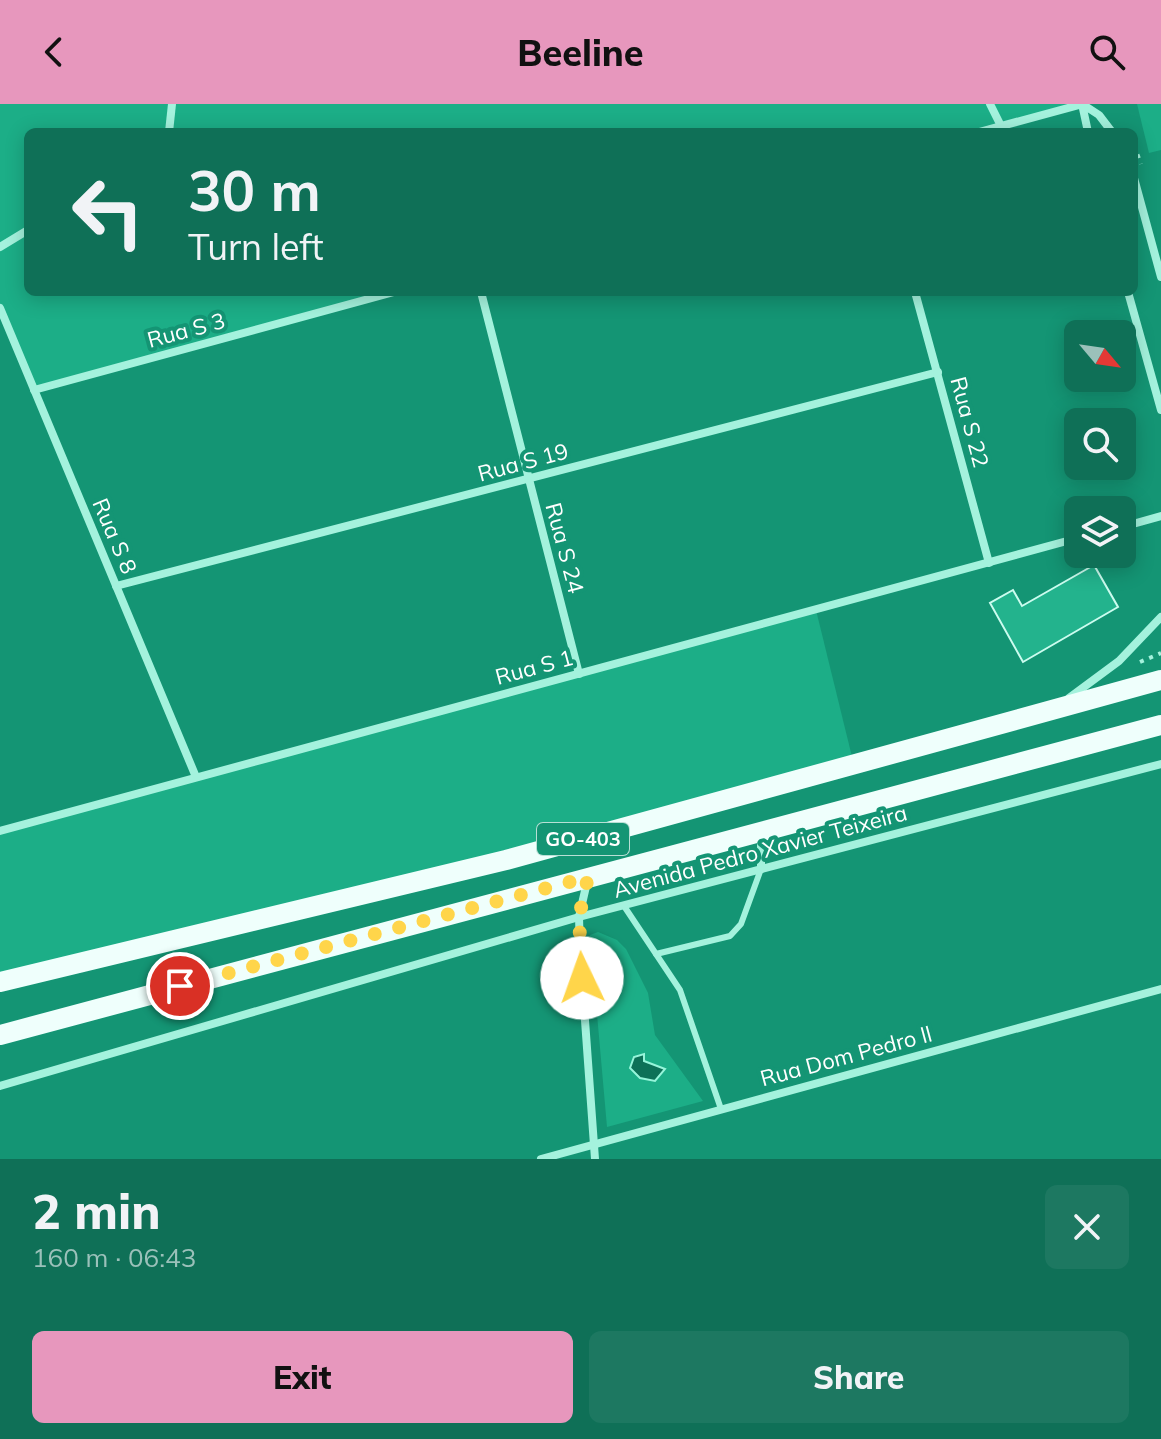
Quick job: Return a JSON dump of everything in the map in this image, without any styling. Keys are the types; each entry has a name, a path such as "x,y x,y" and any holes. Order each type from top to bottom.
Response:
{"main road":[{"name":"GO-403","path":"0,982 506,860 1161,680"},
{"name":"GO-403","path":"0,1035 1161,725"}],"street":[{"path":"169,128 172,104"},
{"path":"990,104 1001,126"},
{"path":"1082,104 1087,128"},
{"path":"994,128 1082,104 1099,115 1109,128"},
{"path":"1138,193 1161,277"},
{"path":"0,247 24,232"},
{"name":"Rua S 3","path":"34,390 379,296"},
{"name":"Rua S 24","path":"482,296 579,674"},
{"name":"Rua S 22","path":"916,296 989,563"},
{"path":"1129,296 1161,410"},
{"name":"Rua S 8","path":"0,308 196,777"},
{"name":"Rua S 19","path":"116,586 938,372"},
{"path":"1136,523 1161,516"},
{"name":"Rua S 1","path":"0,831 1064,542"},
{"path":"1053,710 1119,661 1161,617"},
{"name":"Avenida Pedro Xavier Teixeira","path":"0,1086 579,917 1161,764"},
{"path":"761,831 761,869"},
{"path":"588,877 579,917 595,1159"},
{"name":"Rua Dom Pedro ll","path":"541,1159 1161,989"}],"lane":[{"path":"656,954 730,936 741,924 761,869"},
{"path":"624,906 680,990 721,1109"}],"shaded area":[{"path":"0,104 1072,104 988,128 24,128 24,296 379,296 34,390 0,308"},
{"path":"1137,104 1161,104 1161,150 1149,153"},
{"path":"816,610 854,765 0,983 0,831"},
{"path":"598,932 617,940 626,949 648,993 655,1035 703,1101 607,1127 590,935"},
{"path":"644,1054 644,1061 665,1069 655,1081 640,1078 630,1068 634,1057"}],"building":[{"path":"1089,568 1096,568 1118,607 1023,662 990,603 1013,590 1022,606"}],"route":[{"path":"180,986 588,877 579,917 582,978"}]}
